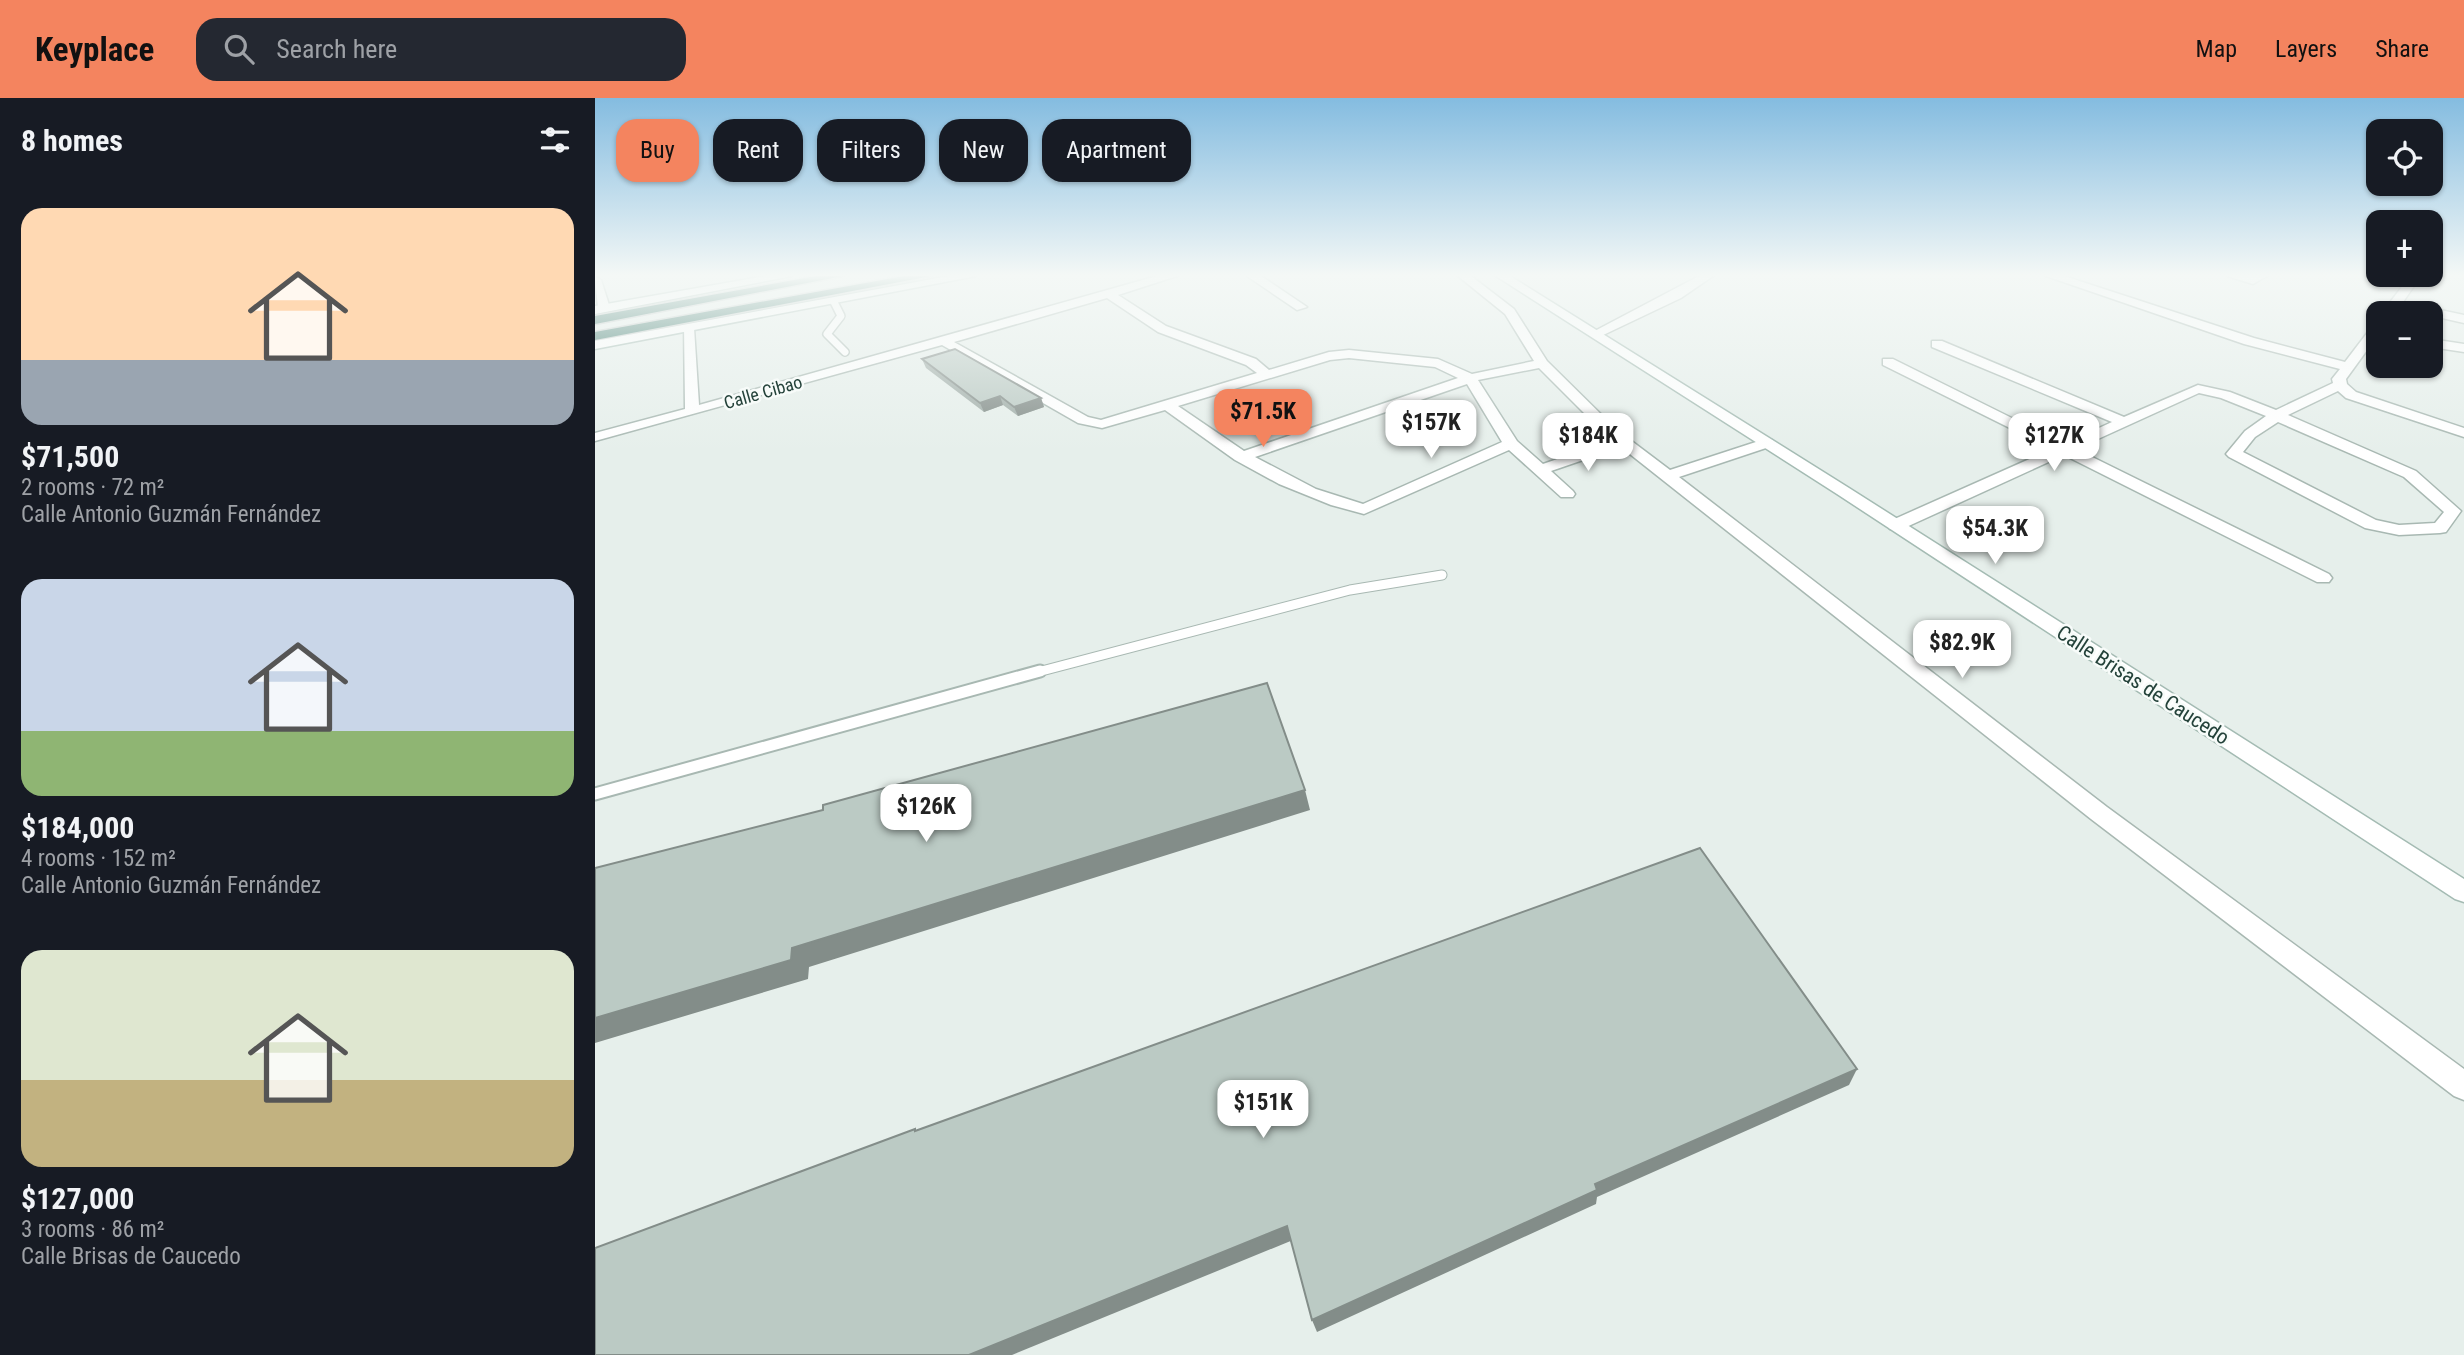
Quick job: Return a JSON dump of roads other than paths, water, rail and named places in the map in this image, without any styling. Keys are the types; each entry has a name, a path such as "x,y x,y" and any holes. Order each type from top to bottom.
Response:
{"street":[{"path":"595,345 652,335"},
{"path":"688,335 692,412"},
{"name":"Calle Cibao","path":"595,437 966,335"},
{"path":"1179,335 1251,362 1267,374"},
{"path":"1524,335 1542,363 1623,442 2099,813 2464,1086"},
{"name":"Calle Brisas de Caucedo","path":"1596,335 2464,892"},
{"path":"2230,335 2349,367"},
{"path":"944,341 1083,420 1102,424 1329,356 1349,354 1438,363 1471,377 1511,443 1567,494"},
{"path":"1937,344 2124,422"},
{"path":"2366,345 2339,379 2340,385 2351,395 2464,433"},
{"path":"2443,345 2464,348"},
{"path":"1888,362 2323,578"},
{"path":"1240,457 1471,377 1542,363"},
{"path":"1896,525 2198,389 2225,395 2277,416 2374,456 2410,474 2453,512 2440,528 2399,530 2371,524 2234,454 2236,445 2277,416 2340,385"},
{"path":"1168,405 1240,457 1284,481 1364,509 1511,443"},
{"path":"1541,470 1623,442"},
{"path":"1668,476 1767,443"}],"lane":[{"path":"828,335 845,352"},
{"path":"595,794 1198,629 1350,590 1442,575"}]}
